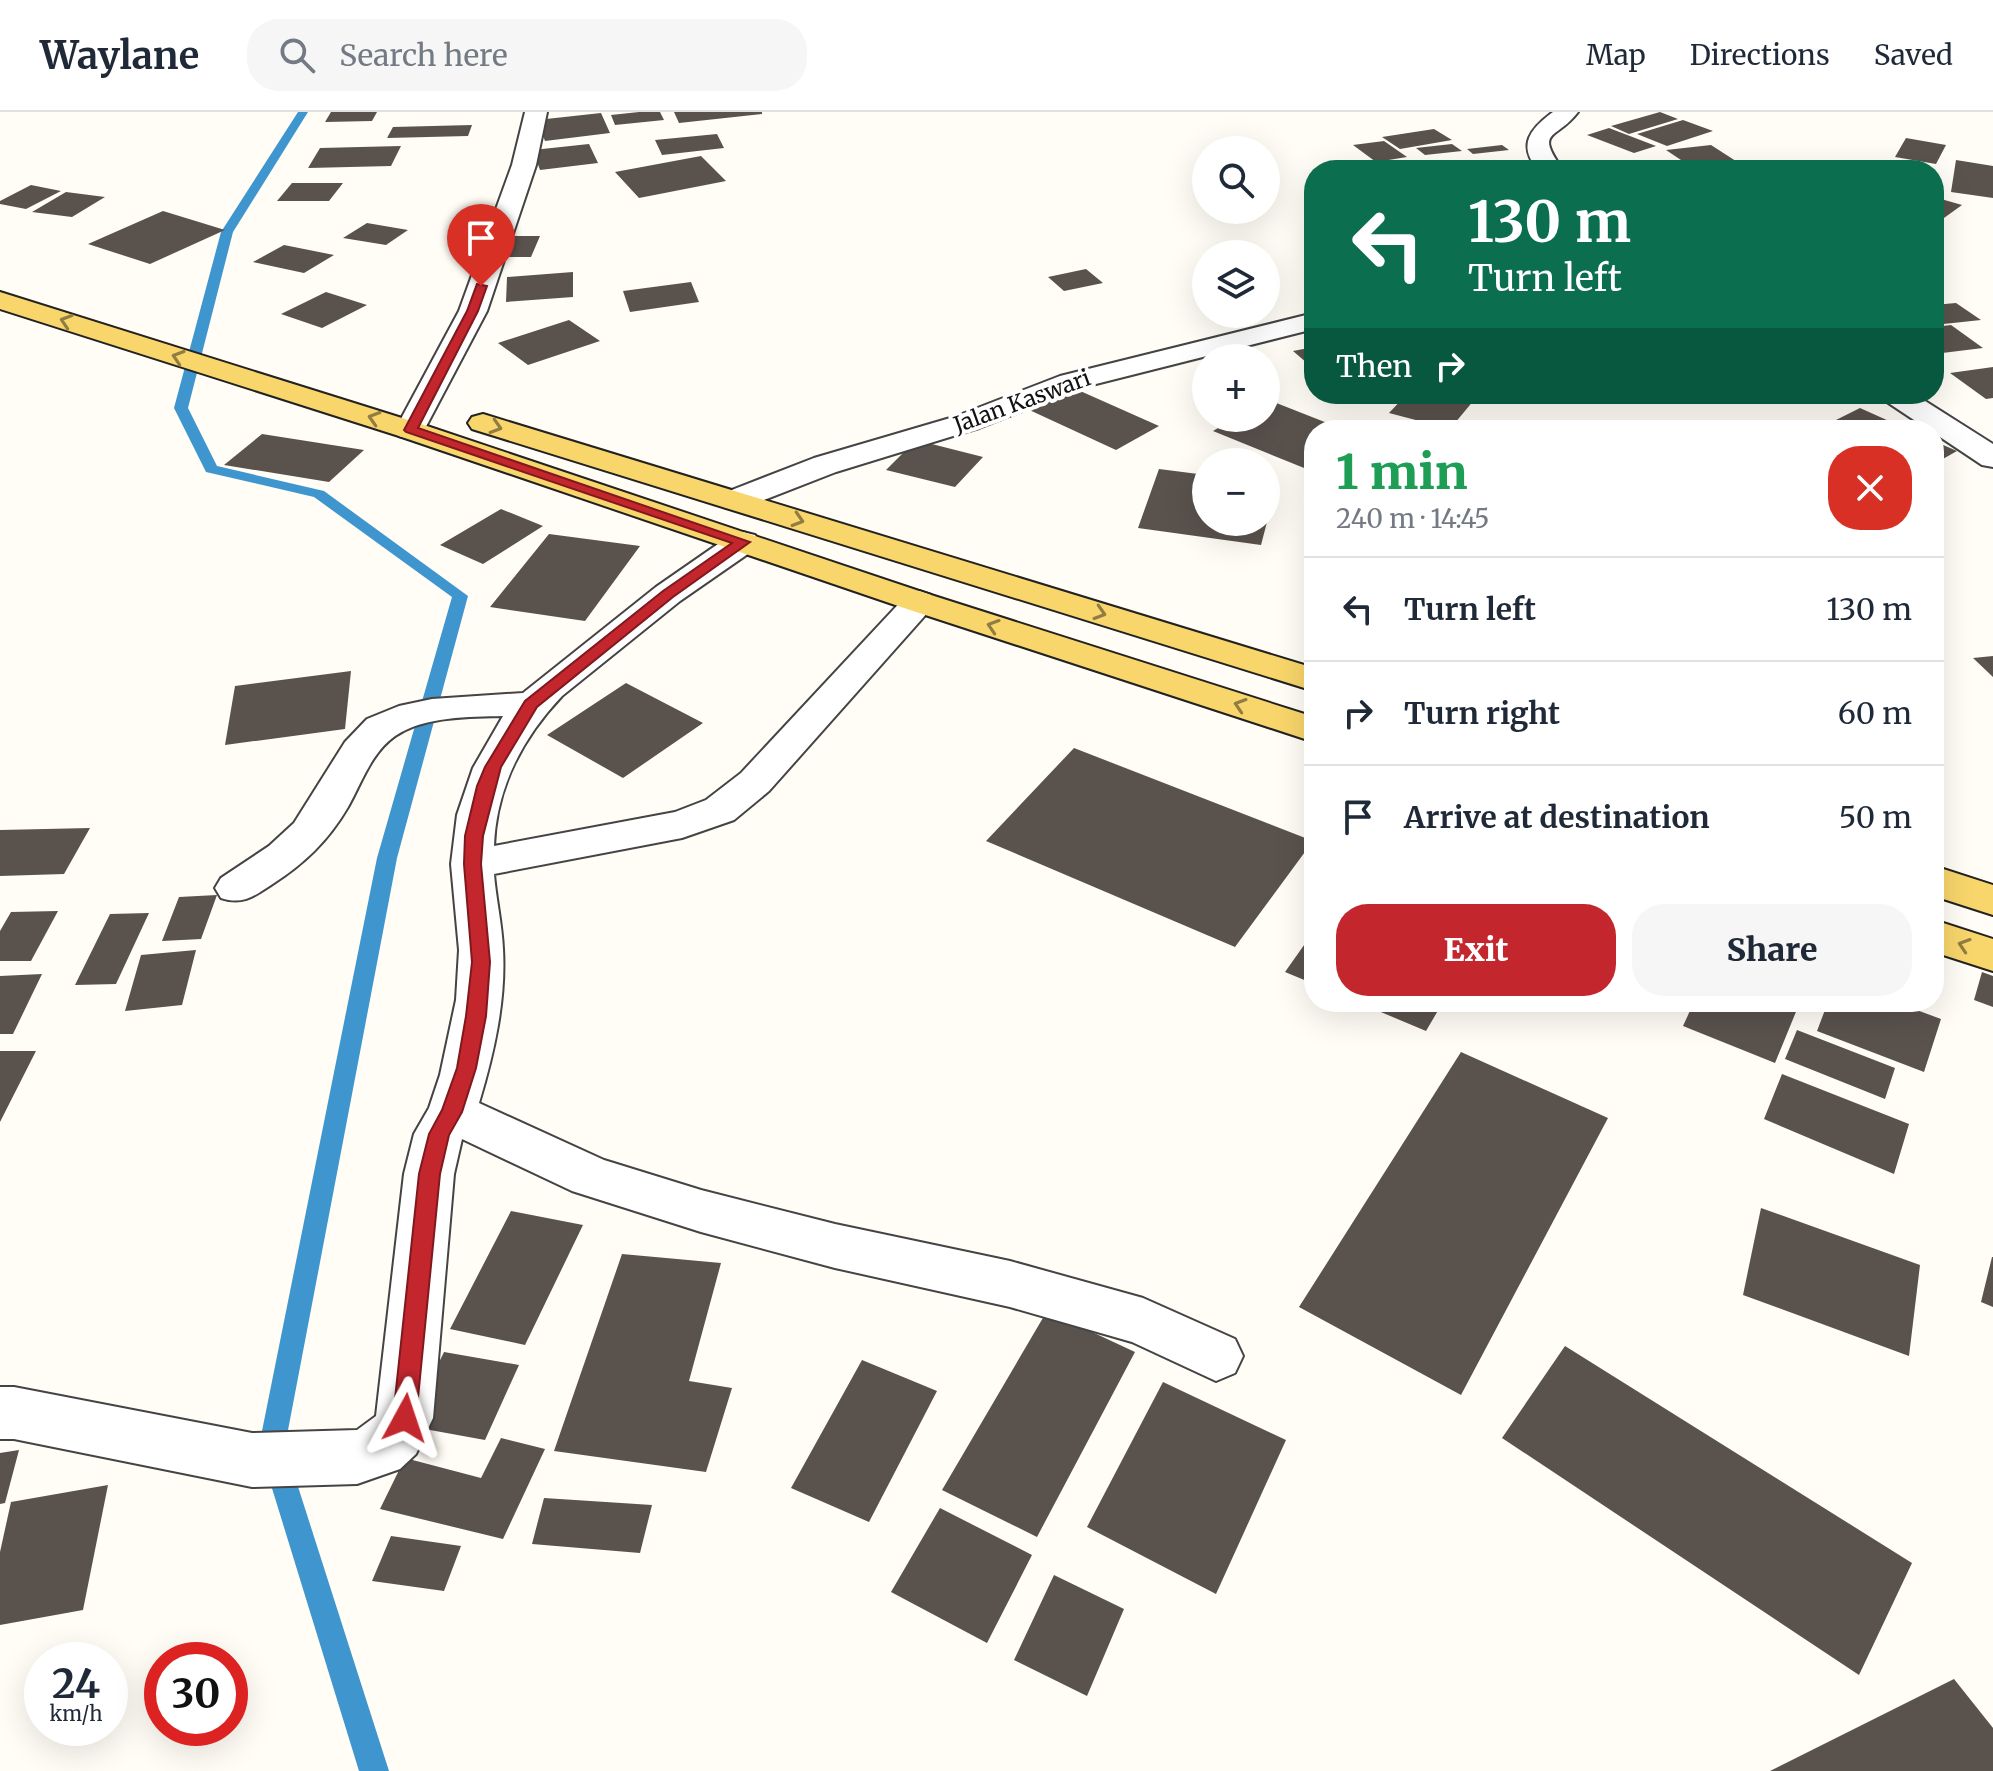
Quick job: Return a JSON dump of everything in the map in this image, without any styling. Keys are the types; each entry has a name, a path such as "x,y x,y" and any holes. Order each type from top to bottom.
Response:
{"main road":[{"path":"0,300 225,373 417,418"},
{"path":"195,333 261,355 417,418 739,521 1228,652 1304,677"},
{"path":"739,521 919,602 1304,727"},
{"path":"1190,689 1228,652"},
{"path":"1944,884 1993,900"},
{"path":"1944,939 1993,955"}],"street":[{"path":"417,418 473,311 524,165 536,112"},
{"path":"1542,160 1536,154 1535,145 1546,128 1567,112"},
{"name":"Jalan Kaswari","path":"510,705 668,594 739,521 825,465 968,422 1070,382 1304,324"},
{"path":"1909,404 1934,420"},
{"path":"1944,426 1993,458"},
{"path":"472,864 682,824 720,810 755,782 919,602"},
{"path":"0,1413 14,1413 252,1460 357,1457 380,1450 396,1435 405,1418 429,1174 439,1134 452,1112 467,1068 481,962 472,864 474,836 485,786 510,705 409,715 381,728 355,755 309,834 236,888"},
{"path":"452,1112 590,1176 716,1215 835,1246 1010,1284 1143,1322 1216,1356"}],"building":[{"path":"331,112 377,112 372,121 325,122"},
{"path":"660,112 664,120 615,125 611,115"},
{"path":"674,112 762,112 762,114 679,123"},
{"path":"1660,112 1678,119 1629,134 1611,126"},
{"path":"601,113 610,133 545,141 537,120"},
{"path":"1683,120 1713,131 1667,146 1637,134"},
{"path":"472,125 468,136 387,138 393,127"},
{"path":"1609,128 1656,146 1634,153 1587,135"},
{"path":"1434,129 1452,140 1400,149 1382,137"},
{"path":"717,134 724,148 662,155 655,140"},
{"path":"1906,138 1946,145 1938,160 1895,157"},
{"path":"1384,141 1407,157 1373,160 1353,145"},
{"path":"589,144 598,163 540,170 533,150"},
{"path":"1452,144 1462,151 1425,155 1416,148"},
{"path":"1502,145 1509,150 1473,154 1467,149"},
{"path":"1711,145 1734,160 1681,160 1666,150"},
{"path":"401,146 391,166 308,168 320,148"},
{"path":"701,156 726,181 639,198 615,172"},
{"path":"1956,160 1993,166 1993,198 1951,192"},
{"path":"292,183 343,183 329,201 277,201"},
{"path":"31,185 61,191 26,209 0,204 0,201"},
{"path":"66,192 105,197 72,217 32,212"},
{"path":"1944,200 1962,205 1944,218"},
{"path":"163,211 225,230 150,264 88,244"},
{"path":"367,223 408,230 386,245 343,238"},
{"path":"505,236 540,236 531,257 495,257"},
{"path":"284,245 334,255 304,273 253,262"},
{"path":"1086,269 1103,283 1064,291 1048,277"},
{"path":"573,272 573,297 506,302 507,277"},
{"path":"691,282 699,302 630,312 623,291"},
{"path":"326,292 367,305 322,328 281,314"},
{"path":"1956,303 1981,320 1944,324 1944,304"},
{"path":"569,320 600,341 528,365 498,343"},
{"path":"1951,325 1983,348 1944,353 1944,326"},
{"path":"1304,349 1304,360 1293,351"},
{"path":"1993,367 1993,398 1986,399 1950,373"},
{"path":"1069,386 1159,426 1116,450 1025,408"},
{"path":"1280,404 1320,420 1304,420 1304,468 1280,458 1280,448 1255,448 1215,432 1280,432"},
{"path":"1398,404 1471,404 1457,420 1416,420 1389,413"},
{"path":"1860,408 1887,420 1836,420"},
{"path":"262,434 364,450 329,482 224,465"},
{"path":"916,440 983,457 955,487 886,470"},
{"path":"1944,445 1957,451 1944,458"},
{"path":"1159,469 1192,473 1192,535 1138,528"},
{"path":"501,509 543,526 483,564 440,545"},
{"path":"549,534 640,546 585,621 490,607"},
{"path":"1196,536 1263,536 1261,545"},
{"path":"1993,656 1993,677 1973,658"},
{"path":"351,671 345,729 225,745 235,686"},
{"path":"626,683 703,723 623,778 547,735"},
{"path":"1074,748 1304,837 1304,853 1235,947 986,841"},
{"path":"90,828 64,874 0,876 0,830"},
{"path":"217,895 201,939 162,941 179,897"},
{"path":"58,911 31,961 0,961 0,931 11,912"},
{"path":"149,913 116,984 75,985 110,914"},
{"path":"1304,945 1304,980 1285,972"},
{"path":"196,950 182,1005 125,1011 141,955"},
{"path":"1982,972 1993,976 1993,1007 1974,1000"},
{"path":"42,974 13,1034 0,1034 0,976"},
{"path":"1381,1012 1437,1012 1426,1031"},
{"path":"1689,1012 1796,1012 1775,1063 1683,1026"},
{"path":"1824,1012 1922,1012 1941,1019 1924,1072 1817,1031"},
{"path":"1797,1030 1895,1068 1885,1099 1785,1059"},
{"path":"0,1051 36,1051 0,1122"},
{"path":"1461,1052 1608,1118 1461,1395 1299,1307"},
{"path":"1782,1074 1909,1124 1894,1174 1764,1119"},
{"path":"1761,1208 1920,1265 1909,1356 1743,1295"},
{"path":"511,1211 583,1225 525,1345 450,1329"},
{"path":"622,1254 721,1263 689,1381 732,1388 706,1472 554,1451"},
{"path":"1993,1257 1993,1307 1981,1302"},
{"path":"1047,1311 1135,1352 1037,1537 942,1490"},
{"path":"1565,1346 1912,1563 1859,1675 1502,1438"},
{"path":"444,1352 519,1365 485,1440 408,1426"},
{"path":"862,1360 937,1391 869,1522 791,1488"},
{"path":"1163,1382 1286,1440 1216,1594 1087,1527"},
{"path":"501,1438 545,1449 503,1539 380,1509 405,1458 481,1478"},
{"path":"19,1450 5,1503 0,1504 0,1453"},
{"path":"108,1485 83,1610 0,1625 0,1552 11,1502"},
{"path":"544,1498 652,1505 640,1553 532,1544"},
{"path":"940,1508 1032,1555 987,1643 891,1592"},
{"path":"391,1536 461,1546 444,1591 372,1581"},
{"path":"1054,1575 1124,1609 1087,1696 1014,1660"},
{"path":"1954,1679 1993,1728 1993,1771 1770,1771"}],"waterway":[{"path":"303,112 227,232 181,408 211,469 319,494 460,596 387,858 272,1446 374,1771"}],"route":[{"path":"405,1418 429,1174 439,1134 452,1112 467,1068 476,1016 481,962 472,864 474,836 485,786 531,704 668,594 743,542 410,430 473,311 481,286"}]}
